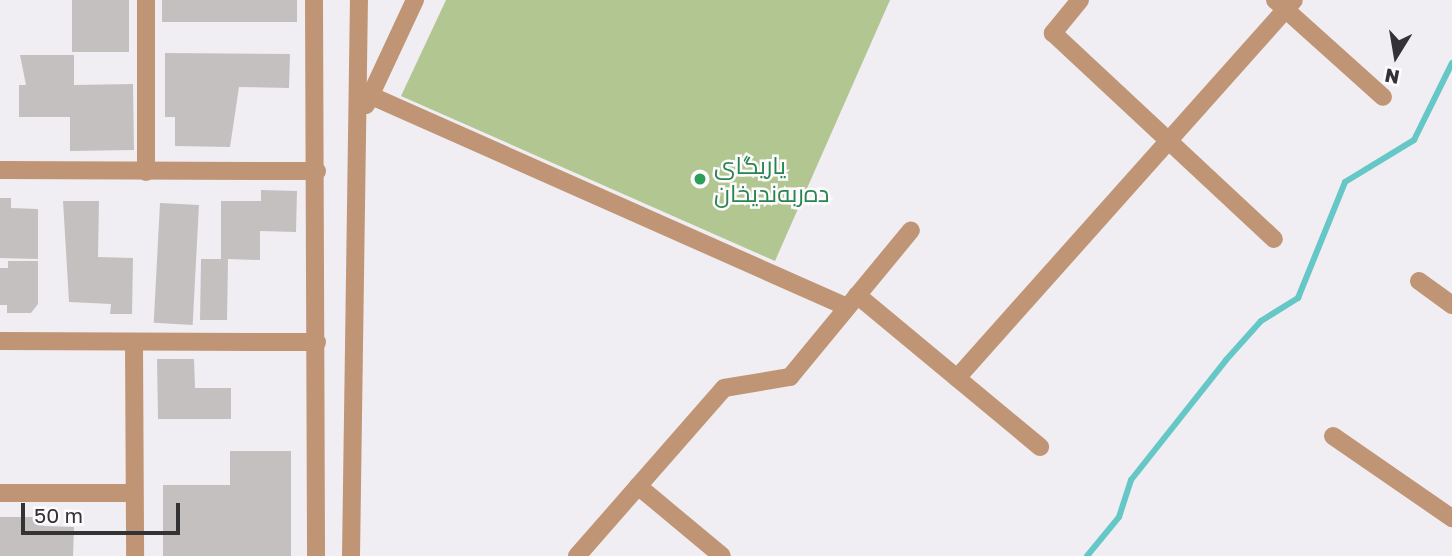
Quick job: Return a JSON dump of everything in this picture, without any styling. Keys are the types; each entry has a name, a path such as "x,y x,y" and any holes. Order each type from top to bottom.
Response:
{"street":[{"path":"146,0 146,172"},
{"path":"314,0 317,172 316,556"},
{"path":"351,556 357,123 364,92 359,0"},
{"path":"364,92 415,0"},
{"path":"1080,0 1053,33 1274,239"},
{"path":"957,378 1285,3 1382,97"},
{"path":"364,92 852,301 957,378 1040,447"},
{"path":"0,170 317,172"},
{"path":"577,556 724,388 790,377 911,230"},
{"path":"1419,281 1452,305"},
{"path":"0,341 317,342"},
{"path":"134,342 135,556"},
{"path":"1333,436 1452,518"},
{"path":"638,486 722,556"},
{"path":"0,493 134,493"}],"green space":[{"name":"یاریگاى ده‌ربه‌ندیخان","path":"446,0 890,0 775,261 401,96"}],"building":[{"path":"72,0 129,0 129,52 72,52"},
{"path":"162,0 297,0 297,22 162,22"},
{"path":"165,53 290,54 289,88 239,87 230,147 175,146 175,117 165,117"},
{"path":"20,55 74,55 74,85 133,84 134,150 70,151 70,117 19,117 19,85 26,85"},
{"path":"261,190 297,191 296,232 260,231 260,260 228,259 227,320 200,320 201,259 221,259 221,201 261,201"},
{"path":"0,198 11,198 11,208 38,209 38,259 0,258"},
{"path":"63,201 99,201 98,257 133,258 132,314 110,314 111,304 69,302"},
{"path":"160,203 199,205 193,325 154,323"},
{"path":"8,261 38,261 38,304 31,313 7,313 7,305 0,305 0,268 8,268"},
{"path":"157,359 194,359 195,388 231,388 231,419 158,419"},
{"path":"230,451 291,451 291,556 163,556 163,485 230,485"},
{"path":"0,517 43,517 43,526 74,527 73,556 0,556"}],"waterway":[{"path":"1087,556 1119,517 1131,480 1226,360 1261,321 1298,298 1345,182 1414,140 1452,63"}],"place":[{"name":"یاریگاى ده‌ربه‌ندیخان","path":"700,179"}]}
